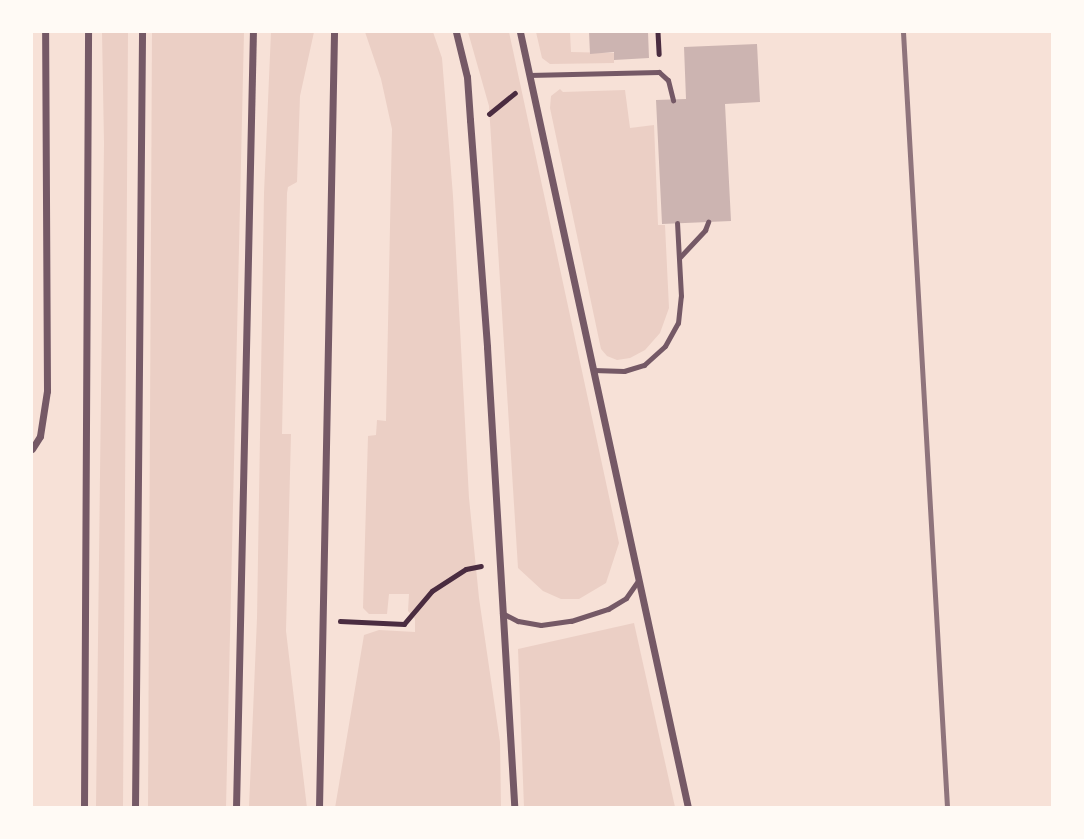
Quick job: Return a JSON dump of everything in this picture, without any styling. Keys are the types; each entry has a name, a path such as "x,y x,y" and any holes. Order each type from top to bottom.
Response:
{"street":[{"path":"32,449 40,436 47,391 46,32"},
{"path":"84,807 88,32"},
{"path":"135,807 142,32"},
{"path":"236,807 253,32"},
{"path":"319,803 334,32"},
{"path":"456,32 467,77 514,807"},
{"path":"520,32 688,807"}],"lane":[{"path":"529,75 659,72 668,80 673,100"},
{"path":"680,257 705,230 708,222"},
{"path":"593,370 624,371 644,365 665,346 678,323 680,257 677,223"},
{"path":"502,613 518,621 541,625 571,621 617,604 626,598 638,582"}],"path":[{"path":"470,120 491,113 531,84"},
{"path":"322,620 404,624 415,607 448,580 466,569 499,563"}],"shaded area":[{"path":"102,32 128,32 123,808 96,807 104,143"},
{"path":"152,32 244,32 226,807 148,807"},
{"path":"271,32 314,32 300,96 297,182 288,187 287,193 282,434 291,434 286,631 307,808 249,807 257,618 264,193"},
{"path":"365,32 433,32 442,58 453,196 469,498 479,598 500,742 501,807 335,808 364,635 379,630 415,632 415,619 408,611 409,594 389,594 387,614 369,614 363,608 368,436 376,435 377,420 386,421 392,129 381,79"},
{"path":"468,32 509,32 619,543 606,583 579,599 561,599 543,591 518,568 489,106"},
{"path":"536,32 570,32 571,52 614,53 614,63 550,64 542,58"},
{"path":"560,89 563,92 625,90 630,128 654,125 658,225 665,225 669,308 660,333 645,350 630,358 617,360 607,356 601,349 550,108 551,96"},
{"path":"634,623 675,807 524,807 518,649"}],"building":[{"path":"589,32 648,32 649,58 614,60 614,52 590,54"},
{"path":"757,44 760,102 725,104 731,221 662,224 656,100 686,99 684,47"}],"railway":[{"path":"903,32 947,808"}]}
